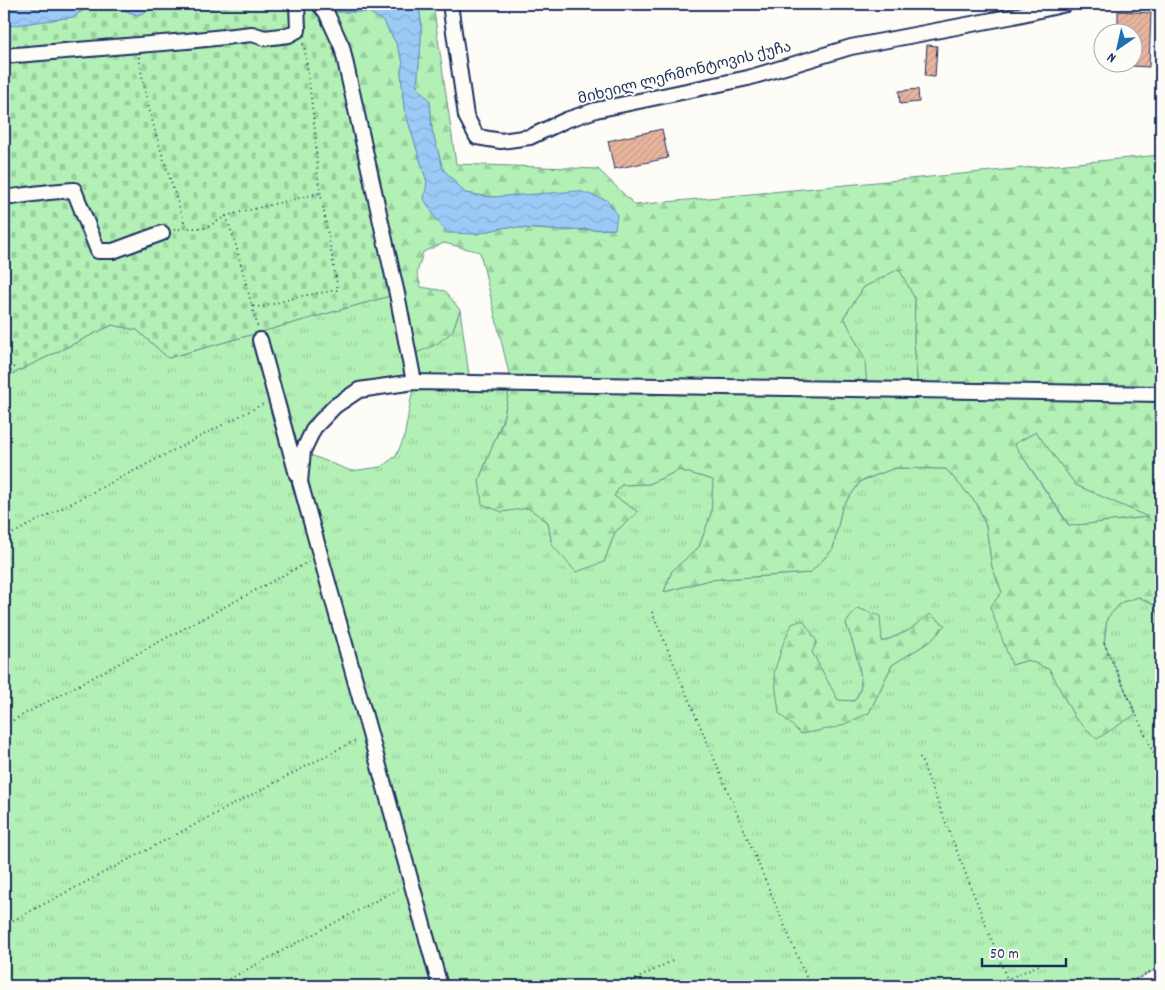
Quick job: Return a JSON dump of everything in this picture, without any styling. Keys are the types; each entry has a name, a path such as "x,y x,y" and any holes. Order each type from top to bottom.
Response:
{"street":[{"path":"4,56 252,34 265,38 289,35 298,30 297,4"},
{"path":"319,4 326,12 342,47 397,294 414,382"},
{"name":"მიხეილ ლერმონტოვის ქუჩა","path":"450,4 466,116 477,137 501,141 530,137 566,120 596,110 748,78 851,46 1014,16 1066,4"},
{"path":"4,198 33,195 55,190 74,190 98,251 113,251 162,233"},
{"path":"260,340 440,986"},
{"path":"302,490 300,482 303,452 314,428 334,406 359,390 414,382 1161,394"}],"path":[{"path":"252,306 262,307 300,296 338,290 320,193 316,130 306,58 298,30"},
{"path":"137,45 142,79 157,137 186,228"},
{"path":"162,233 186,228 206,228 226,216 320,193"},
{"path":"226,216 235,242 260,340"},
{"path":"4,379 17,364"},
{"path":"4,528 5,537 276,398"},
{"path":"4,724 320,556"},
{"path":"652,612 810,986"},
{"path":"1104,643 1161,770"},
{"path":"4,925 369,733"},
{"path":"920,757 1007,979"},
{"path":"216,986 411,882"},
{"path":"622,986 674,960"},
{"path":"992,986 1039,965"},
{"path":"1122,986 1161,967"}],"green space":[{"path":"105,4 138,15 154,8 206,9 231,4 319,4 342,47 397,294 168,358 137,330 112,325 4,378 4,26 74,17 88,8"},
{"path":"417,4 433,4 456,164 598,169 635,205 1161,155 1161,621 1154,605 1139,597 1122,602 1107,618 1104,643 1136,714 1097,739 1075,718 1050,670 1028,660 1012,665 990,607 1002,592 992,567 986,526 977,504 946,469 895,468 861,481 842,507 833,549 810,573 709,580 664,592 672,571 699,547 711,514 713,480 679,470 649,484 621,485 614,496 638,512 615,532 604,562 576,572 552,545 548,522 528,508 502,512 482,504 479,480 503,420 511,382 480,252 444,243 423,252 417,273 421,287 445,291 460,310 452,332 435,345 409,356 326,12 369,12 384,22 396,43 403,62 401,71 404,108 427,182 425,199 476,234 506,227 562,231 615,229 531,195 491,197 465,193 443,169 432,130 430,101 417,86 421,44 420,11","holes":["899,269 915,299 914,340 918,389 867,389 865,360 844,317 864,287","1036,432 1076,485 1148,517 1069,526 1014,444"]},
{"path":"899,268 915,299 914,340 918,390 867,389 852,335 844,317 864,287"},
{"path":"397,294 452,332 460,310 470,382 511,382 503,419 479,480 502,512 528,507 548,522 552,545 604,562 615,532 638,512 614,496 621,485 649,484 679,470 714,480 711,514 699,547 672,571 664,592 709,580 810,573 833,549 842,507 861,481 895,468 946,469 977,504 986,526 992,567 1002,592 1012,665 1028,660 1050,670 1075,718 1136,714 1104,643 1107,618 1122,602 1138,597 1154,605 1161,621 1161,967 1132,981 1132,986 234,986 230,979 216,986 4,986 4,538 6,536 4,528 4,378 112,325 137,330 168,358","holes":["414,382 404,438 396,456 381,467 351,471 303,452 335,406 359,390","929,614 932,640 892,665 869,713 779,713 803,620 811,652 838,701 854,701 860,690 861,676 846,623 882,642 908,631"]},
{"path":"1036,432 1076,485 1149,517 1070,526 1014,444"},
{"path":"857,608 880,616 882,642 908,631 929,614 945,625 932,640 892,665 869,713 838,727 801,734 779,713 774,673 783,644 792,624 803,620 817,642 812,652 838,700 854,701 860,690 861,676 846,623"}],"water":[{"path":"4,4 105,4 95,5 82,10 74,17 4,26"},
{"path":"105,4 231,4 206,9 154,8 138,15"},
{"path":"319,4 417,4 421,21 421,44 417,86 430,101 432,130 443,169 465,193 491,197 579,191 607,200 617,214 615,229 556,230 506,227 476,234 447,233 424,199 427,182 404,108 401,71 403,62 396,43 384,22 369,12 326,12"}],"building":[{"path":"1118,11 1151,13 1149,67 1142,67 1142,22 1118,22"},
{"path":"927,45 937,46 935,77 925,76"},
{"path":"918,89 919,102 900,104 899,91"},
{"path":"662,129 668,158 614,169 608,141"}]}
